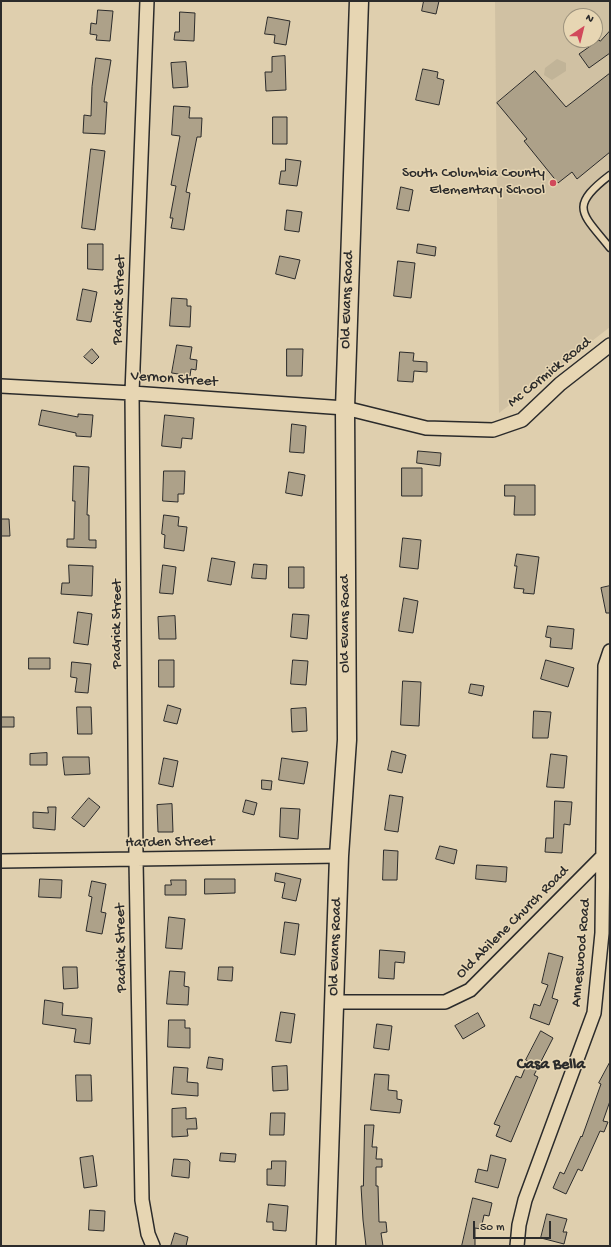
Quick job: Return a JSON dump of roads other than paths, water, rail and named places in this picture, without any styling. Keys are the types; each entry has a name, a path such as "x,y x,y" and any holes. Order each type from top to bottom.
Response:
{"street":[{"name":"Padrick Street","path":"147,1 132,393 136,860 142,1200 148,1234 153,1246"},
{"name":"Old Evans Road","path":"324,1245 339,856 347,740 344,408 359,1"},
{"name":"Mc Cormick Road","path":"344,408 426,428 493,430 522,420 560,384 610,345"},
{"name":"Vernon Street","path":"1,386 132,393 344,408"},
{"name":"Anneswood Road","path":"517,1246 519,1224 525,1200 594,1013 602,933 606,853 605,666 610,651"},
{"name":"Old Abilene Church Road","path":"334,1002 445,1002 470,990 606,853"},
{"name":"Harden Street","path":"1,861 339,856"}],"lane":[{"path":"610,175 591,189 584,201 585,216 610,248"}],"place":[{"name":"South Columbia County Elementary School","path":"553,183"}],"district":[{"name":"Casa Bella","path":"551,1066"}]}
